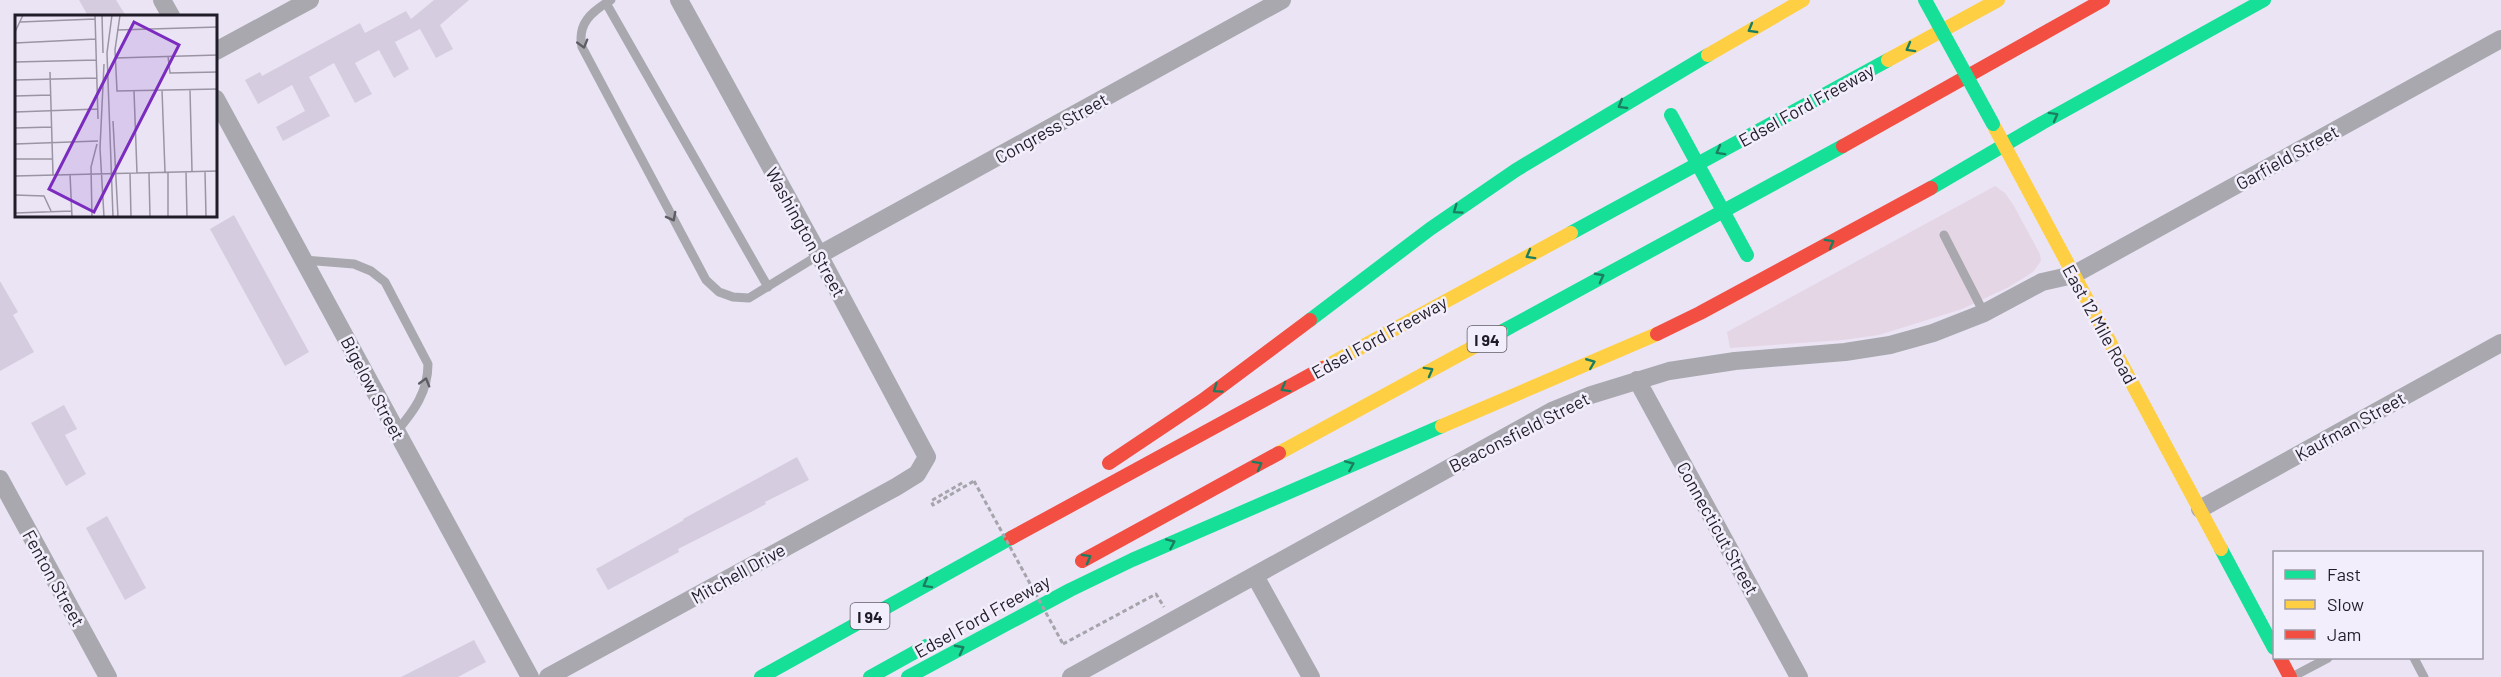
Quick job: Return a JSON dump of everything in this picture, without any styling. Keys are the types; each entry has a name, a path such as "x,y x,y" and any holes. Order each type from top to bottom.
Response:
{"main road":[{"path":"1099,469 1257,361 1476,196 1515,170 1672,75 1803,0"},
{"name":"East 12 Mile Road","path":"1925,0 2273,646"},
{"name":"Edsel Ford Freeway","path":"761,677 1998,0"},
{"name":"Edsel Ford Freeway","path":"1068,569 1574,291 1757,194 2103,0"},
{"path":"2222,23 2228,14 2231,0"},
{"path":"908,677 1070,590 1132,560 1306,483 1633,345 1779,271 2264,0"},
{"path":"1672,75 1667,85 1668,105 1747,255 1761,267 1779,271"},
{"path":"979,556 1041,504"},
{"name":"Edsel Ford Freeway","path":"870,677 943,637"},
{"path":"2281,659 2291,677"}],"street":[{"path":"162,0 170,15"},
{"path":"218,50 310,0"},
{"name":"Washington Street","path":"679,0 922,444 927,457 924,465"},
{"name":"Congress Street","path":"819,255 1282,0"},
{"name":"Garfield Street","path":"2073,275 2501,39"},
{"name":"Bigelow Street","path":"218,103 530,677"},
{"name":"Beaconsfield Street","path":"1071,677 1554,410 1591,395 1670,371 1735,361 1845,352 1890,345 1933,333 1984,313 2042,282 2073,275"},
{"name":"Kaufman Street","path":"2200,509 2501,343"},
{"name":"Connecticut Street","path":"1637,380 1799,677"},
{"name":"Mitchell Drive","path":"548,677 896,487 917,474 924,465"},
{"name":"Fenton Street","path":"0,479 108,677"},
{"path":"1255,576 1311,677"}],"lane":[{"path":"768,288 608,2 582,24 580,35 582,47 706,280 719,292 733,297 749,298 768,288 819,255"},
{"path":"1944,235 1984,313"},
{"path":"304,260 354,264 371,271 385,282 428,364 428,375 417,407 396,432"},
{"path":"2291,677 2324,659"},
{"path":"2415,659 2424,677"}],"path":[{"path":"962,483 930,501 933,505 974,481 1063,644 1156,594 1172,622"}],"shaded area":[{"path":"1995,186 2005,193 2014,206 2040,254 2041,261 2033,272 2009,287 1962,309 1879,335 1843,340 1730,348 1727,332"}],"building":[{"path":"79,0 116,0 125,15 87,15"},
{"path":"434,0 469,0 440,25 453,49 436,58 420,29 395,42 409,69 394,78 379,50 355,63 372,94 355,103 334,63 309,77 330,116 283,141 276,127 305,111 292,85 258,104 245,80 260,72 262,76 360,23 365,33 406,11 411,19"},
{"path":"234,215 309,352 285,366 210,229"},
{"path":"0,281 18,312 13,315 34,352 0,371"},
{"path":"64,405 77,429 65,435 86,474 66,486 31,423"},
{"path":"797,457 809,480 678,549 679,552 608,590 596,569"},
{"path":"107,516 146,588 125,600 86,528"},
{"path":"474,640 486,662 458,677 401,677"}],"traffic: fast":[{"path":"1925,0 1993,124"},
{"path":"1931,188 2042,123 2264,0"},
{"path":"1310,320 1430,229 1516,170 1708,55"},
{"path":"1571,233 1888,60"},
{"path":"1671,115 1747,255"},
{"path":"1501,332 1843,146"},
{"path":"908,677 1070,590 1132,560 1442,426"},
{"path":"761,677 1011,538"},
{"path":"2221,549 2273,646"},
{"path":"870,677 926,646"}],"traffic: slow":[{"path":"1708,55 1803,0"},
{"path":"1888,60 1998,0"},
{"path":"1995,128 2221,549"},
{"path":"1323,368 1571,233"},
{"path":"1279,453 1501,332"},
{"path":"1442,426 1657,334"}],"traffic: jam":[{"path":"1843,146 2103,0"},
{"path":"1657,334 1931,188"},
{"path":"1109,463 1203,400 1310,320"},
{"path":"1011,538 1323,368"},
{"path":"1082,561 1279,453"},
{"path":"2281,659 2290,677"}]}
